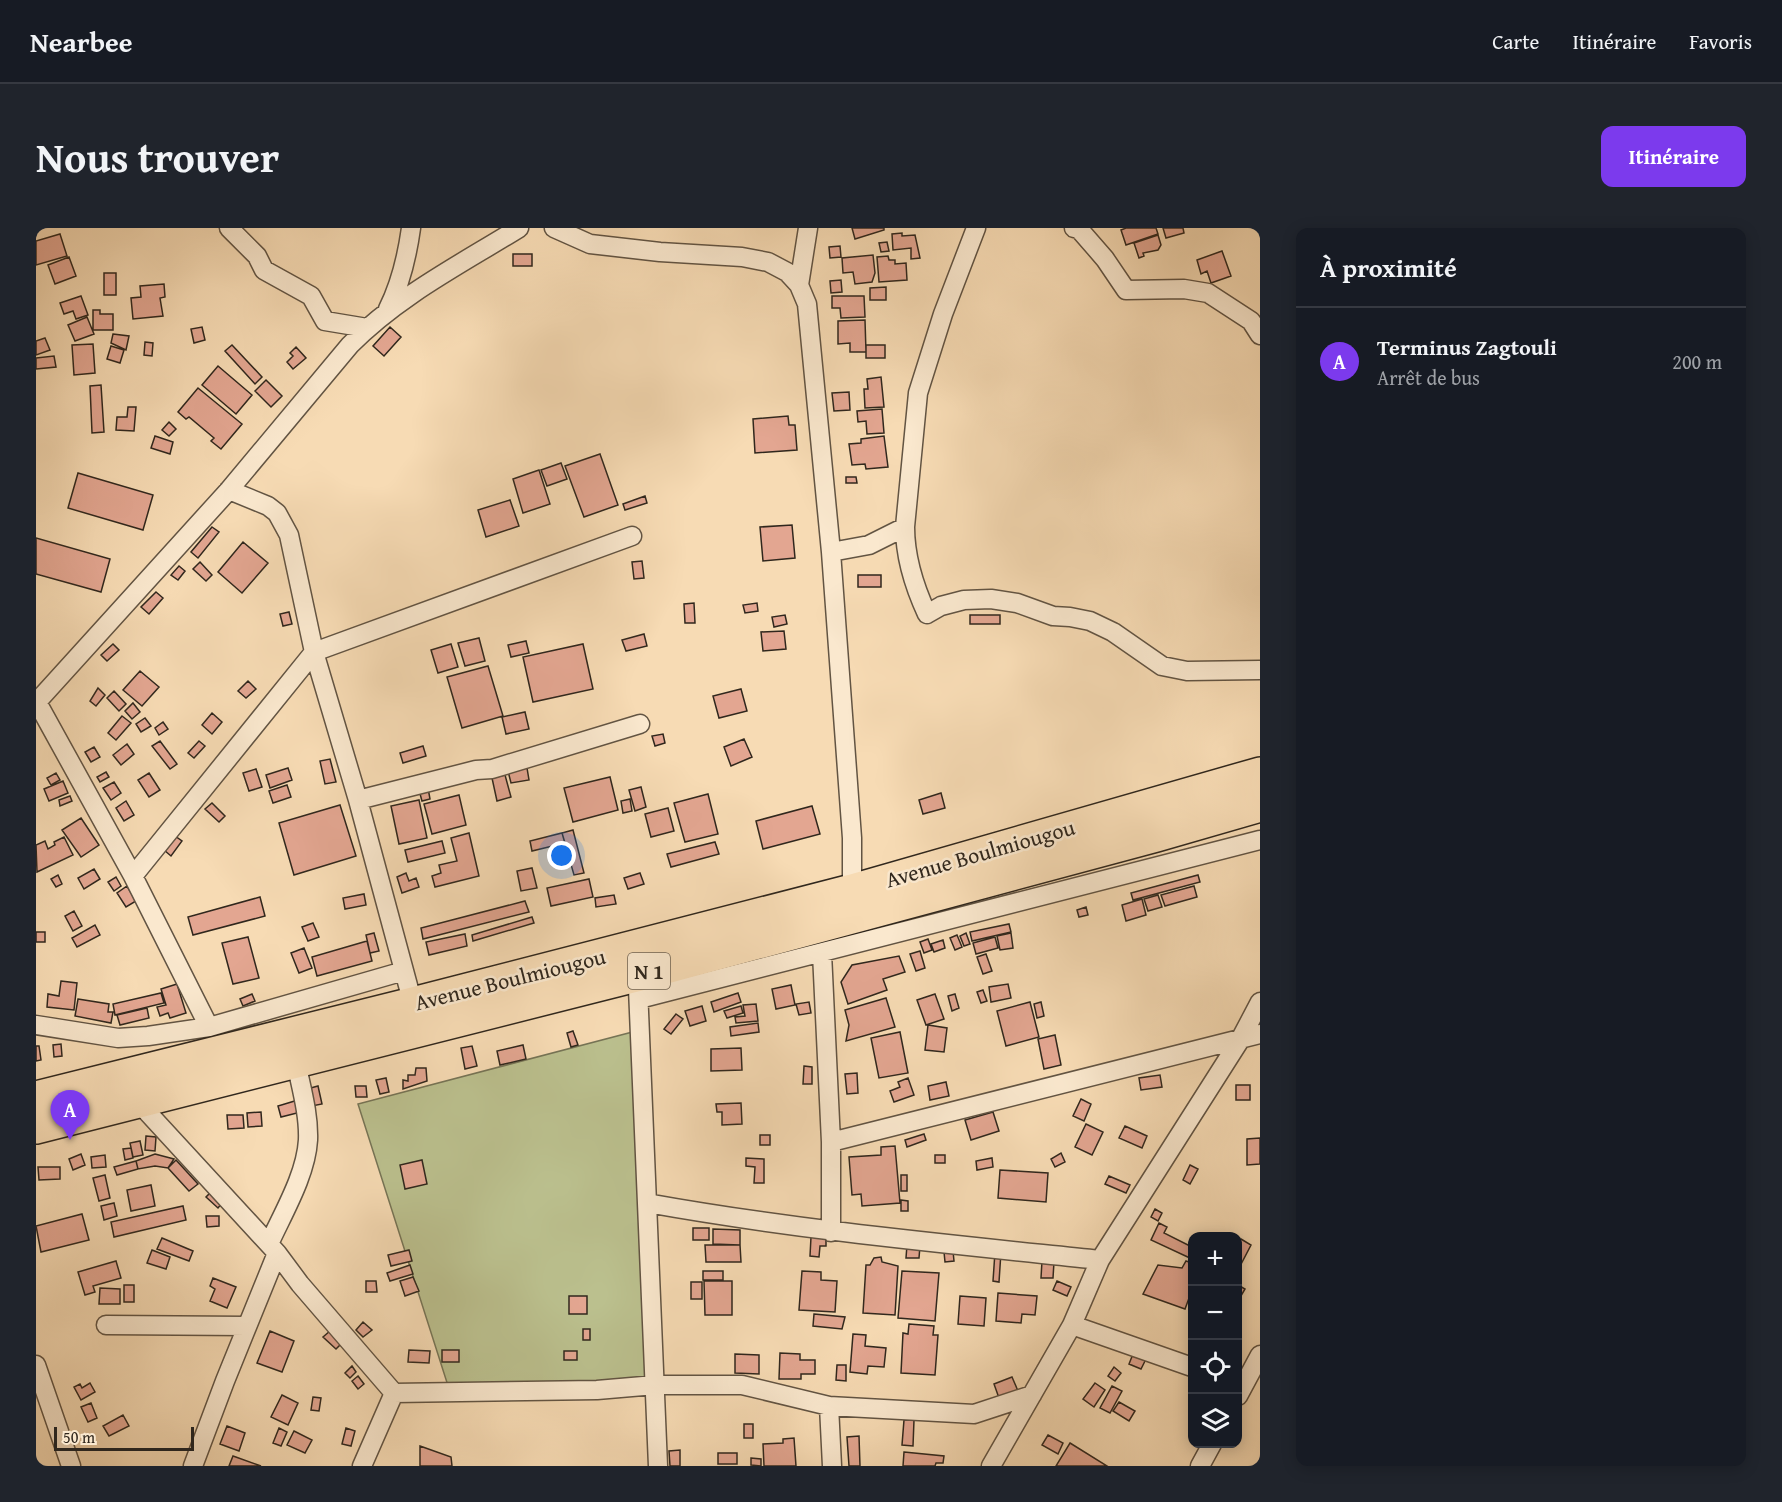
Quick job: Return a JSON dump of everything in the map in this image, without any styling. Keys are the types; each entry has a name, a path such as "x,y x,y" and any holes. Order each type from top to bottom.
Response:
{"highway":[{"name":"Avenue Boulmiougou","path":"36,1098 852,891 1260,774"},
{"name":"Avenue Boulmiougou","path":"36,1127 296,1062 638,987 1260,805"}],"street":[{"path":"229,228 257,256 264,270 311,296 325,321 367,328"},
{"path":"387,312 398,289 407,256 411,228"},
{"path":"209,1027 133,876 36,702 229,490 350,345 367,328 411,295 519,228"},
{"path":"554,228 590,244 660,252 742,257 768,262 787,272 799,285 807,304 831,552 852,838 852,891"},
{"path":"799,285 808,228"},
{"path":"976,228 943,314 918,393 905,543 914,587 927,614 941,606 964,600 991,599 1017,603 1053,616 1090,621 1113,632 1162,666 1187,671 1260,670"},
{"path":"1074,228 1079,229 1105,259 1126,290 1184,289 1208,293 1251,321 1260,335"},
{"path":"229,490 268,506 277,513 289,535 314,652 358,800 413,1004"},
{"path":"831,552 869,545 905,527"},
{"path":"133,876 314,652 632,536"},
{"path":"358,800 476,770 492,769 640,724"},
{"path":"658,1466 638,987 822,953 1260,840"},
{"path":"822,953 831,1142 831,1232"},
{"path":"36,1024 118,1038 148,1036 209,1027 404,971"},
{"path":"991,1466 1072,1325 1100,1260 1240,1040 1260,1002"},
{"path":"831,1142 1260,1034"},
{"path":"193,1466 247,1326 303,1164 308,1141 306,1114 296,1062"},
{"path":"138,1102 273,1249 300,1284 394,1393"},
{"path":"647,1203 728,1218 831,1232 1100,1260"},
{"path":"105,1325 247,1326"},
{"path":"1072,1325 1188,1366"},
{"path":"1245,1389 1260,1355"},
{"path":"36,1365 71,1466"},
{"path":"394,1393 597,1390 655,1385 742,1385 829,1406 974,1414 1032,1395"},
{"path":"362,1466 394,1393"},
{"path":"829,1406 832,1466"},
{"path":"1200,1466 1209,1448"}],"green space":[{"path":"640,1030 655,1385 450,1392 358,1104"}],"building":[{"path":"852,228 884,228 884,230 855,239"},
{"path":"1156,228 1158,234 1126,245 1121,230"},
{"path":"1163,228 1183,228 1184,233 1166,238"},
{"path":"902,233 902,236 915,235 920,258 911,259 911,248 893,250 892,234"},
{"path":"60,234 67,256 36,265 36,241"},
{"path":"1158,235 1161,245 1158,250 1143,253 1144,256 1139,258 1134,243"},
{"path":"887,242 889,251 881,252 879,243"},
{"path":"840,246 841,257 830,258 829,247"},
{"path":"1222,251 1231,276 1211,283 1207,271 1201,274 1197,260"},
{"path":"513,254 532,254 532,266 513,266"},
{"path":"873,255 875,273 872,282 855,284 853,272 843,273 842,258"},
{"path":"888,256 889,260 895,260 895,264 906,263 907,280 879,282 877,257"},
{"path":"69,257 76,276 55,284 48,265"},
{"path":"104,273 116,273 116,295 104,295"},
{"path":"841,280 842,292 831,293 830,281"},
{"path":"164,284 165,297 160,298 163,316 133,319 131,298 141,297 140,286"},
{"path":"886,287 886,300 870,300 870,288"},
{"path":"81,296 88,315 76,319 73,311 64,314 60,303"},
{"path":"832,296 864,296 865,317 841,318 840,308 832,308"},
{"path":"93,310 100,310 100,314 113,314 113,330 93,330"},
{"path":"87,317 94,334 75,341 68,325"},
{"path":"865,320 866,352 850,352 850,343 838,344 838,321"},
{"path":"202,327 205,340 194,343 191,329"},
{"path":"390,327 401,337 384,356 373,346"},
{"path":"113,334 129,336 126,350 111,343"},
{"path":"45,338 50,350 36,355 36,341"},
{"path":"145,342 153,343 152,356 144,355"},
{"path":"93,344 95,373 74,375 72,345"},
{"path":"232,345 262,377 255,384 225,351"},
{"path":"866,345 885,345 885,358 866,358"},
{"path":"111,346 124,350 120,363 107,359"},
{"path":"296,347 306,358 293,369 287,362 293,356 290,353"},
{"path":"54,356 56,367 36,369 36,358"},
{"path":"218,366 252,395 236,414 202,385"},
{"path":"881,377 884,407 865,408 864,389 868,389 867,379"},
{"path":"266,380 282,396 271,407 255,391"},
{"path":"101,385 104,432 92,433 90,386"},
{"path":"198,388 242,424 221,449 211,441 214,438 189,417 186,419 178,412"},
{"path":"849,392 850,410 834,411 832,393"},
{"path":"128,407 136,407 134,431 116,430 117,417 127,417"},
{"path":"882,409 884,433 867,434 866,421 858,422 857,411"},
{"path":"788,416 789,425 795,425 797,450 755,453 753,419"},
{"path":"169,422 176,429 169,436 162,430"},
{"path":"155,436 173,442 170,454 151,448"},
{"path":"884,436 888,467 866,469 865,464 852,465 849,444 861,443 861,439"},
{"path":"600,454 618,505 584,517 565,466"},
{"path":"561,463 567,479 547,486 541,470"},
{"path":"539,470 550,504 523,513 513,479"},
{"path":"78,473 153,495 143,530 68,508"},
{"path":"846,477 856,477 857,483 846,483"},
{"path":"645,496 647,503 625,510 623,504"},
{"path":"510,500 519,526 486,537 478,510"},
{"path":"792,525 795,558 763,561 760,527"},
{"path":"212,527 219,532 198,558 191,552"},
{"path":"36,538 110,559 101,592 36,574"},
{"path":"243,542 268,563 242,593 218,572"},
{"path":"642,561 644,578 634,579 632,562"},
{"path":"200,562 212,575 206,581 193,569"},
{"path":"179,566 185,571 178,580 171,575"},
{"path":"858,575 881,575 881,587 858,587"},
{"path":"156,592 163,598 149,614 141,607"},
{"path":"694,603 695,623 685,623 684,604"},
{"path":"757,603 758,611 745,613 743,605"},
{"path":"289,612 292,624 283,626 280,614"},
{"path":"785,615 787,624 774,627 772,617"},
{"path":"970,615 1000,615 1000,624 970,624"},
{"path":"784,631 786,649 763,651 761,632"},
{"path":"644,634 647,646 626,651 622,640"},
{"path":"479,638 485,661 465,666 458,643"},
{"path":"526,641 529,653 511,657 508,645"},
{"path":"113,644 119,650 107,661 101,655"},
{"path":"451,644 458,667 438,673 431,650"},
{"path":"583,644 593,689 533,702 523,657"},
{"path":"488,666 503,716 462,728 447,677"},
{"path":"140,671 159,687 142,706 123,690"},
{"path":"248,681 256,689 246,698 238,691"},
{"path":"98,688 105,695 96,706 90,701"},
{"path":"741,689 747,711 719,718 713,696"},
{"path":"114,691 126,704 119,711 107,698"},
{"path":"133,703 140,712 132,719 125,711"},
{"path":"525,712 529,729 506,734 502,717"},
{"path":"212,713 222,722 212,734 202,725"},
{"path":"122,716 131,723 116,740 108,733"},
{"path":"145,718 151,726 141,732 136,724"},
{"path":"163,722 168,729 159,735 155,728"},
{"path":"663,734 665,743 655,746 652,736"},
{"path":"744,739 752,757 731,766 724,747"},
{"path":"160,741 177,764 170,769 152,746"},
{"path":"199,741 205,746 194,758 188,753"},
{"path":"127,744 134,754 121,765 113,755"},
{"path":"423,746 426,756 403,763 400,753"},
{"path":"94,747 100,757 91,762 85,752"},
{"path":"330,759 336,782 325,784 320,761"},
{"path":"288,768 292,780 270,788 266,775"},
{"path":"527,768 529,780 511,783 508,771"},
{"path":"256,769 262,787 249,791 243,773"},
{"path":"106,772 109,777 100,782 97,777"},
{"path":"56,773 60,780 51,785 47,778"},
{"path":"149,773 160,790 149,797 138,780"},
{"path":"505,775 511,797 497,801 492,778"},
{"path":"610,777 618,810 573,822 564,788"},
{"path":"63,781 68,793 49,801 44,789"},
{"path":"114,782 121,793 111,800 103,788"},
{"path":"287,785 291,797 273,803 269,791"},
{"path":"641,787 646,807 635,811 629,790"},
{"path":"428,788 430,799 422,801 419,790"},
{"path":"941,793 945,808 923,814 919,800"},
{"path":"708,794 718,834 685,842 674,803"},
{"path":"459,795 466,825 432,834 424,804"},
{"path":"70,796 72,801 60,806 59,800"},
{"path":"630,799 632,811 623,813 621,801"},
{"path":"419,800 427,838 399,844 391,806"},
{"path":"126,801 134,815 124,821 116,808"},
{"path":"212,803 225,816 219,822 205,809"},
{"path":"340,805 356,856 294,875 279,823"},
{"path":"812,806 820,834 763,849 756,821"},
{"path":"668,808 674,831 651,837 645,814"},
{"path":"81,818 99,845 81,857 62,830"},
{"path":"573,830 584,873 574,875 562,833"},
{"path":"469,833 479,876 435,887 432,876 441,873 439,865 457,861 451,838"},
{"path":"562,833 565,843 532,851 530,841"},
{"path":"175,836 182,841 171,856 164,850"},
{"path":"64,837 73,855 37,872 36,845 45,841 48,849 55,845 54,842"},
{"path":"442,841 445,853 408,862 405,850"},
{"path":"715,842 719,854 671,867 667,854"},
{"path":"532,868 537,888 521,891 517,871"},
{"path":"94,869 100,879 84,889 78,878"},
{"path":"406,873 409,881 416,878 419,887 402,893 397,877"},
{"path":"640,873 644,884 628,889 624,878"},
{"path":"58,875 62,884 56,887 51,879"},
{"path":"1198,875 1200,882 1133,900 1131,893"},
{"path":"116,877 121,886 114,891 108,882"},
{"path":"589,879 593,897 551,906 547,888"},
{"path":"127,886 136,901 126,907 117,893"},
{"path":"1194,886 1197,897 1165,906 1161,895"},
{"path":"364,894 366,905 345,909 343,898"},
{"path":"614,895 616,904 596,907 595,898"},
{"path":"1158,895 1162,907 1148,911 1144,899"},
{"path":"260,897 265,916 193,935 188,917"},
{"path":"1142,899 1146,915 1126,921 1122,905"},
{"path":"525,901 529,912 423,939 421,928"},
{"path":"1086,907 1088,915 1079,917 1077,910"},
{"path":"74,911 82,926 73,931 65,916"},
{"path":"532,917 534,923 473,941 472,935"},
{"path":"313,923 319,937 308,941 302,927"},
{"path":"1009,924 1011,932 972,941 970,932"},
{"path":"95,925 100,935 77,947 72,938"},
{"path":"36,932 45,932 45,942 36,942"},
{"path":"374,933 379,951 370,953 366,935"},
{"path":"966,933 970,944 964,946 960,936"},
{"path":"1011,933 1013,948 1000,950 997,936"},
{"path":"465,934 467,946 429,955 426,942"},
{"path":"957,935 962,947 955,950 950,938"},
{"path":"248,937 259,978 233,984 222,943"},
{"path":"995,937 998,948 976,954 973,943"},
{"path":"928,939 932,950 924,953 920,942"},
{"path":"943,940 945,948 934,952 931,944"},
{"path":"367,941 372,961 317,976 312,957"},
{"path":"304,948 312,968 299,973 291,953"},
{"path":"920,951 925,968 916,971 910,954"},
{"path":"986,954 992,971 983,974 977,957"},
{"path":"899,956 905,972 883,979 887,990 848,1004 841,982 852,965"},
{"path":"61,981 77,983 74,1010 47,1007 48,994 59,996"},
{"path":"177,984 186,1013 170,1018 168,1013 160,1016 157,1007 166,1005 161,989"},
{"path":"1008,984 1011,998 991,1002 989,987"},
{"path":"791,985 795,1005 776,1009 772,989"},
{"path":"983,990 987,1001 981,1003 977,992"},
{"path":"161,993 164,1003 115,1015 113,1004"},
{"path":"738,993 741,1002 714,1012 711,1002"},
{"path":"252,994 255,1001 243,1006 240,999"},
{"path":"935,994 944,1019 926,1025 917,1000"},
{"path":"955,994 959,1008 952,1011 948,996"},
{"path":"886,998 895,1027 846,1041 849,1025 845,1010"},
{"path":"78,999 109,1004 108,1012 113,1012 111,1023 75,1016"},
{"path":"809,1002 811,1013 799,1015 796,1004"},
{"path":"1030,1002 1039,1037 1006,1046 997,1011"},
{"path":"1041,1002 1044,1016 1037,1018 1034,1004"},
{"path":"756,1004 758,1021 736,1023 735,1017 745,1016 743,1005"},
{"path":"702,1006 706,1021 690,1026 685,1011"},
{"path":"741,1006 743,1013 727,1018 724,1011"},
{"path":"147,1008 149,1018 120,1025 117,1015"},
{"path":"676,1014 683,1019 671,1034 664,1029"},
{"path":"758,1023 759,1032 731,1036 730,1027"},
{"path":"928,1025 947,1028 944,1052 925,1050"},
{"path":"573,1031 578,1045 571,1047 567,1033"},
{"path":"900,1032 908,1073 879,1078 871,1038"},
{"path":"1055,1035 1061,1065 1044,1069 1038,1039"},
{"path":"61,1044 62,1056 54,1057 53,1045"},
{"path":"523,1045 526,1059 500,1065 497,1051"},
{"path":"36,1046 39,1046 41,1060 36,1061"},
{"path":"472,1046 477,1066 465,1069 461,1048"},
{"path":"741,1048 742,1070 711,1071 711,1049"},
{"path":"804,1066 812,1067 812,1084 803,1084"},
{"path":"416,1068 426,1068 427,1081 403,1089 403,1080 408,1081 408,1075 415,1075"},
{"path":"857,1073 858,1093 847,1094 845,1074"},
{"path":"1160,1075 1162,1087 1141,1090 1139,1078"},
{"path":"386,1078 389,1092 380,1094 376,1080"},
{"path":"908,1078 914,1095 894,1102 890,1091 900,1087 898,1082"},
{"path":"946,1082 949,1096 930,1100 928,1086"},
{"path":"1236,1085 1250,1085 1250,1100 1236,1100"},
{"path":"318,1086 322,1104 312,1106 307,1089"},
{"path":"355,1086 366,1086 367,1097 356,1097"},
{"path":"1081,1099 1091,1104 1084,1121 1073,1116"},
{"path":"298,1100 301,1112 281,1117 278,1106"},
{"path":"741,1103 742,1124 722,1125 722,1112 717,1112 716,1104"},
{"path":"261,1112 262,1126 248,1127 247,1113"},
{"path":"993,1112 999,1131 971,1140 965,1120"},
{"path":"227,1115 243,1115 244,1128 228,1129"},
{"path":"1086,1124 1103,1132 1092,1155 1075,1147"},
{"path":"1125,1126 1147,1136 1142,1148 1119,1138"},
{"path":"924,1134 926,1140 907,1147 905,1140"},
{"path":"760,1135 770,1135 770,1145 760,1145"},
{"path":"146,1136 156,1137 155,1151 145,1150"},
{"path":"1260,1138 1260,1164 1247,1165 1247,1139"},
{"path":"140,1141 143,1155 133,1157 130,1143"},
{"path":"895,1146 900,1203 862,1206 861,1194 852,1195 849,1157 881,1155 881,1147"},
{"path":"131,1148 133,1158 125,1160 123,1149"},
{"path":"1061,1153 1065,1162 1055,1167 1051,1159"},
{"path":"81,1154 85,1165 73,1170 69,1159"},
{"path":"155,1154 174,1159 168,1168 155,1166 138,1169 136,1161"},
{"path":"105,1155 106,1167 92,1168 91,1157"},
{"path":"935,1155 945,1155 945,1163 935,1163"},
{"path":"746,1158 764,1159 764,1183 754,1183 755,1167 746,1166"},
{"path":"992,1158 993,1167 977,1170 976,1161"},
{"path":"176,1160 198,1184 189,1191 168,1168"},
{"path":"422,1160 427,1184 405,1189 400,1165"},
{"path":"136,1161 138,1169 117,1175 114,1167"},
{"path":"1190,1165 1198,1169 1190,1184 1183,1180"},
{"path":"38,1167 60,1167 60,1179 39,1180"},
{"path":"1000,1170 1048,1173 1046,1202 998,1198"},
{"path":"105,1175 110,1198 99,1201 93,1178"},
{"path":"901,1175 907,1175 907,1191 901,1191"},
{"path":"1109,1176 1130,1185 1126,1193 1105,1184"},
{"path":"151,1185 155,1206 131,1211 127,1190"},
{"path":"210,1193 222,1203 218,1208 206,1197"},
{"path":"901,1200 908,1201 908,1211 901,1211"},
{"path":"114,1203 117,1216 104,1220 101,1206"},
{"path":"183,1206 186,1220 114,1237 111,1222"},
{"path":"1155,1209 1162,1213 1158,1221 1151,1217"},
{"path":"82,1214 89,1240 41,1252 36,1226"},
{"path":"206,1216 219,1216 219,1226 207,1227"},
{"path":"1159,1223 1167,1227 1164,1233 1188,1245 1188,1257 1151,1240"},
{"path":"693,1228 709,1228 709,1240 693,1240"},
{"path":"713,1229 740,1230 740,1245 713,1244"},
{"path":"811,1237 826,1237 826,1246 820,1246 819,1257 810,1256"},
{"path":"162,1238 193,1251 189,1261 157,1249"},
{"path":"1242,1240 1251,1245 1242,1262"},
{"path":"705,1245 740,1245 741,1262 706,1262"},
{"path":"907,1245 920,1246 919,1258 906,1258"},
{"path":"152,1250 170,1257 166,1269 147,1263"},
{"path":"409,1250 412,1261 391,1266 388,1255"},
{"path":"953,1251 954,1261 945,1262 944,1252"},
{"path":"995,1252 1001,1252 999,1282 993,1281"},
{"path":"881,1257 882,1262 898,1266 895,1315 863,1313 866,1265 870,1265 874,1258"},
{"path":"116,1261 121,1278 93,1286 95,1292 85,1295 78,1272"},
{"path":"1042,1261 1054,1262 1053,1278 1041,1278"},
{"path":"1186,1261 1188,1262 1188,1301 1185,1309 1143,1294 1158,1265 1182,1268"},
{"path":"410,1265 413,1274 390,1281 387,1273"},
{"path":"703,1271 723,1271 723,1280 703,1280"},
{"path":"802,1271 821,1272 821,1280 837,1281 835,1312 799,1310"},
{"path":"902,1271 939,1273 935,1321 898,1318"},
{"path":"413,1277 419,1291 405,1296 400,1281"},
{"path":"213,1278 236,1287 227,1308 210,1301 215,1289 210,1286"},
{"path":"366,1281 376,1281 377,1292 366,1292"},
{"path":"704,1281 732,1281 732,1315 705,1315"},
{"path":"1057,1281 1071,1287 1067,1296 1053,1290"},
{"path":"691,1282 702,1282 702,1299 691,1299"},
{"path":"124,1285 134,1285 134,1302 124,1302"},
{"path":"100,1288 120,1289 120,1304 99,1304"},
{"path":"998,1293 1037,1296 1035,1315 1022,1314 1021,1323 996,1321"},
{"path":"569,1296 587,1296 587,1314 569,1314"},
{"path":"960,1296 986,1298 984,1326 958,1324"},
{"path":"814,1314 845,1317 842,1329 813,1326"},
{"path":"363,1322 372,1330 363,1337 356,1330"},
{"path":"909,1324 934,1326 933,1335 938,1335 935,1375 901,1373 903,1333 908,1334"},
{"path":"583,1329 590,1329 590,1340 583,1340"},
{"path":"270,1331 294,1341 282,1372 257,1363"},
{"path":"330,1331 342,1343 336,1349 323,1337"},
{"path":"853,1334 866,1335 865,1346 886,1348 884,1367 868,1366 867,1374 850,1372"},
{"path":"409,1350 430,1351 429,1363 408,1362"},
{"path":"442,1350 459,1350 459,1362 442,1362"},
{"path":"564,1351 577,1351 577,1360 564,1360"},
{"path":"780,1353 800,1354 800,1360 815,1360 815,1374 801,1374 801,1379 779,1379"},
{"path":"735,1354 759,1355 759,1374 735,1373"},
{"path":"1133,1354 1146,1359 1141,1369 1129,1364"},
{"path":"837,1365 846,1365 846,1381 836,1380"},
{"path":"352,1366 356,1372 350,1378 345,1373"},
{"path":"1114,1367 1121,1373 1115,1381 1108,1376"},
{"path":"358,1376 364,1384 358,1389 352,1381"},
{"path":"1012,1377 1018,1391 999,1398 994,1384"},
{"path":"90,1383 95,1392 81,1400 74,1387 80,1384 82,1388"},
{"path":"1095,1383 1105,1390 1094,1407 1083,1399"},
{"path":"1112,1386 1122,1391 1110,1413 1100,1408"},
{"path":"282,1395 298,1403 288,1425 271,1417"},
{"path":"313,1397 321,1398 319,1411 311,1410"},
{"path":"1119,1402 1135,1411 1129,1421 1113,1411"},
{"path":"91,1403 97,1418 88,1422 81,1407"},
{"path":"123,1415 129,1426 109,1436 103,1426"},
{"path":"904,1420 914,1420 913,1446 902,1445"},
{"path":"744,1424 753,1424 753,1438 744,1438"},
{"path":"227,1426 245,1433 239,1451 220,1444"},
{"path":"279,1428 287,1432 281,1446 273,1443"},
{"path":"346,1428 355,1431 351,1446 342,1444"},
{"path":"294,1431 312,1440 305,1453 287,1445"},
{"path":"1048,1435 1063,1443 1058,1454 1042,1445"},
{"path":"859,1436 860,1466 849,1466 847,1437"},
{"path":"794,1438 796,1466 764,1466 763,1444 783,1443 783,1439"},
{"path":"1070,1443 1107,1466 1056,1466"},
{"path":"420,1446 451,1457 452,1466 420,1466"},
{"path":"680,1450 680,1466 670,1466 669,1451"},
{"path":"904,1452 944,1456 943,1463 936,1463 935,1466 903,1466"},
{"path":"718,1453 737,1453 737,1464 718,1464"},
{"path":"233,1456 261,1466 229,1466"},
{"path":"751,1458 761,1459 761,1466 751,1465"}],"place":[{"name":"Terminus Zagtouli","path":"70,1140"}]}
